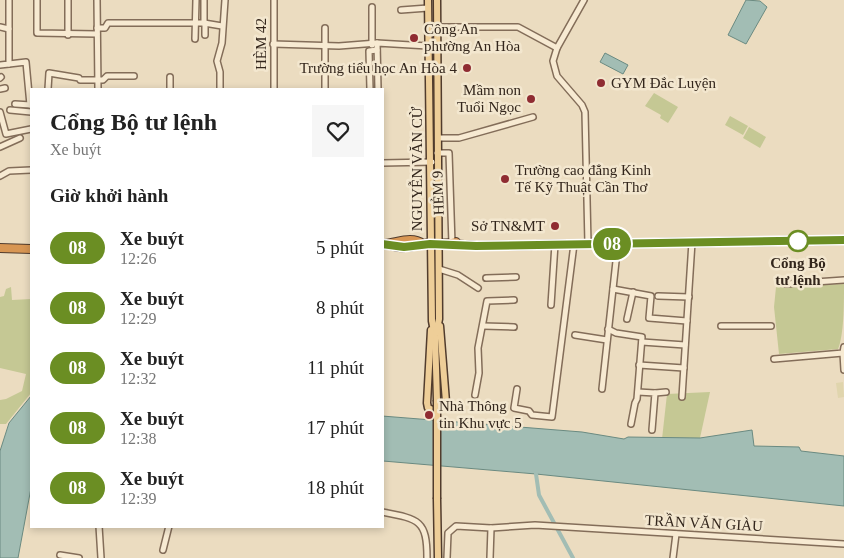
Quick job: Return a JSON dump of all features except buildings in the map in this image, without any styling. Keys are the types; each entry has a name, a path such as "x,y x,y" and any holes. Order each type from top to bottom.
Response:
{"highway":[{"path":"386,244 410,240 430,244 476,243 480,245 844,240"},
{"path":"0,248 30,249"},
{"path":"0,252 30,252"}],"main road":[{"name":"NGUYỄN VĂN CỪ","path":"428,0 430,244 433,271 432,321 435,336 437,400 438,558"},
{"name":"NGUYỄN VĂN CỪ","path":"435,336 439,319 439,269 430,244 438,162 437,0"},
{"path":"432,321 427,403 428,408 433,410 446,406 439,319"}],"street":[{"path":"2,0 9,0 9,64"},
{"path":"37,0 36,33 68,35 97,31 105,28 108,23 205,23 222,26"},
{"path":"68,0 68,35"},
{"path":"97,0 98,88"},
{"path":"195,38 196,0"},
{"path":"204,0 205,35"},
{"path":"220,88 220,72 217,60 222,43 225,0"},
{"name":"HÈM 42","path":"274,0 274,88"},
{"path":"584,0 557,48 553,61 555,71 582,105 585,112 590,244"},
{"path":"372,7 374,44 377,50 378,88"},
{"path":"401,10 428,8"},
{"path":"0,27 9,29"},
{"path":"437,27 518,27 557,48"},
{"path":"325,28 325,88"},
{"path":"273,44 428,46"},
{"path":"370,88 369,51 377,50"},
{"path":"0,65 26,62 30,96"},
{"path":"48,88 49,73 98,80 103,80 107,76 134,76"},
{"path":"170,77 170,88"},
{"path":"15,104 30,105"},
{"path":"30,112 9,110 0,112 6,134 30,129"},
{"path":"438,138 459,138 534,117"},
{"path":"0,147 20,138"},
{"name":"HẺM 9","path":"438,153 449,153 452,244"},
{"path":"384,163 438,162"},
{"path":"0,176 9,171 30,170"},
{"path":"682,397 692,242"},
{"path":"602,389 616,243"},
{"path":"551,305 557,244"},
{"path":"517,389 514,408 529,411 532,415 552,417 573,244"},
{"path":"439,269 458,275 478,288"},
{"path":"486,278 516,277"},
{"path":"786,284 844,280"},
{"path":"613,289 651,296 649,318 687,321"},
{"path":"627,319 633,292"},
{"path":"658,296 689,297"},
{"path":"475,395 479,373 478,348 488,300 514,300"},
{"path":"484,326 514,327"},
{"path":"721,326 771,326"},
{"path":"608,329 616,333 642,337 638,392 631,424"},
{"path":"575,336 607,340"},
{"path":"642,342 686,345"},
{"path":"774,358 844,350 844,370"},
{"path":"639,365 684,368"},
{"path":"638,392 666,392"},
{"path":"652,430 655,393"},
{"path":"384,512 422,525 426,530 427,558"},
{"name":"TRẦN VĂN GIÀU","path":"491,528 535,525 844,544"},
{"path":"447,558 447,537 452,527 491,528 490,558"},
{"path":"99,528 101,558"},
{"path":"163,550 168,528"},
{"path":"673,558 676,534"},
{"path":"60,555 79,558"}],"shaded area":[{"path":"843,382 844,397 838,398 836,383"}],"green space":[{"path":"654,93 678,107 668,123 660,118 661,115 645,106"},
{"path":"730,116 748,126 743,135 725,125"},
{"path":"749,127 766,137 760,148 743,138"},
{"path":"844,284 843,327 838,349 779,354 774,307 776,287"},
{"path":"11,287 12,300 30,299 30,394 6,424 0,424 0,400 22,391 26,374 0,368 0,297 4,296 6,289"},
{"path":"710,392 700,438 662,439 667,394"}],"water":[{"path":"746,0 760,1 767,7 746,44 728,35"},
{"path":"605,53 628,65 623,74 600,62"},
{"path":"30,397 30,493 18,558 0,558 0,451 9,423"},
{"path":"384,416 582,432 624,439 628,437 700,438 752,430 754,446 799,447 801,451 844,456 844,506 536,474 384,461"}],"waterway":[{"path":"536,474 539,495 573,558"}],"bus line":[{"name":"08","path":"384,244 390,244 394,247 418,247 423,244 476,246 500,244 611,245 614,243 844,240"}],"place":[{"name":"Công An phường An Hòa","path":"414,38"},
{"name":"Trường tiểu học An Hòa 4","path":"467,68"},
{"name":"GYM Đắc Luyện","path":"601,83"},
{"name":"Mầm non Tuổi Ngọc","path":"531,99"},
{"name":"Trường cao đẳng Kinh Tế Kỹ Thuật Cần Thơ","path":"505,179"},
{"name":"Sở TN&MT","path":"555,226"},
{"name":"Cổng Bộ tư lệnh","path":"798,241"},
{"name":"Nhà Thông tin Khu vực 5","path":"429,415"}]}
